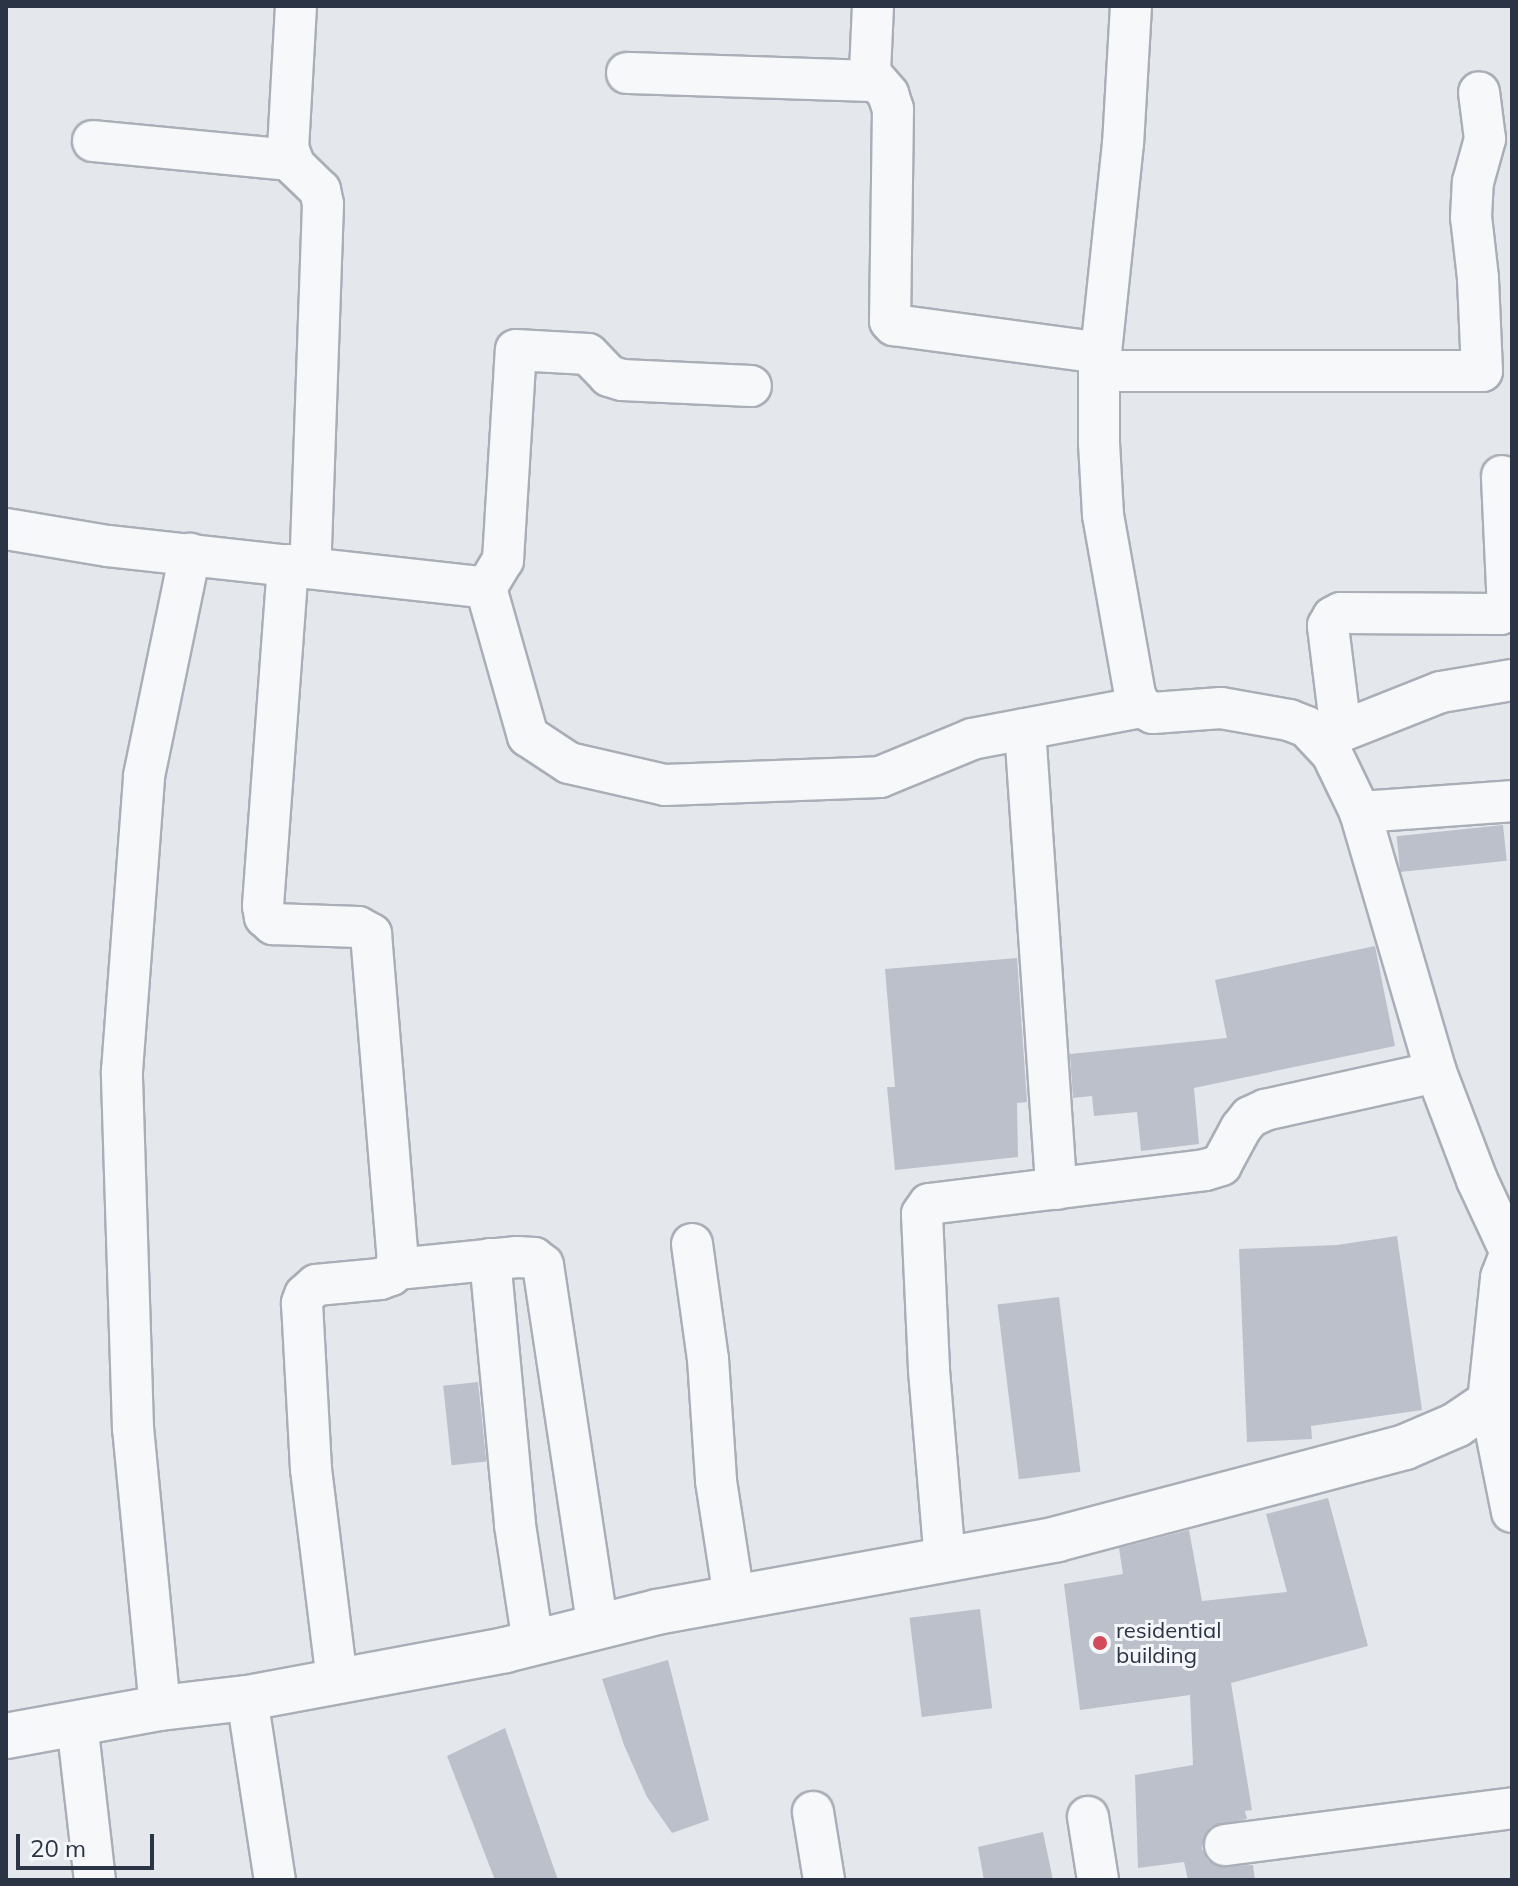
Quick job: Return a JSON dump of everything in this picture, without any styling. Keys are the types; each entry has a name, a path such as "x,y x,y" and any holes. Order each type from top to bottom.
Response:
{"street":[{"path":"291,160 296,6"},
{"path":"873,6 869,66 874,81 888,94 893,109 890,321 894,325 1100,362 1475,374 1482,371 1479,293 1471,217 1473,182 1485,139 1479,92"},
{"path":"1131,6 1123,143 1100,362 1103,515 1132,681 1141,707"},
{"path":"627,73 874,81"},
{"path":"93,141 291,160 320,190 323,204 299,566 263,906 265,917 273,924 358,927 371,934 397,1269"},
{"path":"751,386 615,379 588,354 516,350 503,560 486,588 528,736 569,763 665,785 880,777 972,739 1141,707 1153,713 1221,708 1256,712 1331,735 1441,692 1512,680"},
{"path":"1502,476 1508,610 1500,614 1341,613 1333,617 1328,626 1331,735 1360,812 1436,1072 1477,1180 1512,1255 1503,1278 1490,1402 1512,1512"},
{"path":"6,529 486,588"},
{"path":"160,1708 133,1428 122,1071 144,776 190,554"},
{"path":"1025,729 1056,1189"},
{"path":"1360,812 1512,801"},
{"path":"945,1561 929,1369 922,1214 929,1204 1213,1168 1221,1165 1250,1117 1436,1072"},
{"path":"692,1244 708,1359 716,1481 734,1597"},
{"path":"337,1681 311,1469 302,1303 305,1295 316,1285 380,1279 397,1269 490,1259 534,1258 545,1270 570,1456 598,1627"},
{"path":"490,1259 515,1525 533,1643"},
{"path":"6,1736 160,1708 247,1698 533,1643 734,1597 1057,1539 1405,1447 1456,1425 1490,1402"},
{"path":"247,1698 275,1880"},
{"path":"77,1723 95,1880"},
{"path":"1225,1845 1512,1808"},
{"path":"813,1812 824,1880"},
{"path":"1088,1817 1098,1880"}],"building":[{"path":"1503,825 1507,861 1400,872 1397,836"},
{"path":"1375,946 1395,1046 1194,1088 1199,1144 1141,1151 1137,1112 1094,1116 1092,1096 1073,1098 1070,1054 1227,1038 1215,980"},
{"path":"1017,958 1027,1102 1017,1103 1018,1157 895,1170 887,1087 895,1087 885,969"},
{"path":"1397,1236 1422,1410 1311,1426 1312,1439 1247,1442 1239,1249 1337,1245"},
{"path":"1059,1297 1080,1472 1019,1479 997,1305"},
{"path":"478,1382 486,1462 452,1465 443,1386"},
{"path":"1328,1498 1368,1646 1231,1683 1252,1810 1245,1811 1247,1819 1210,1827 1202,1849 1207,1860 1217,1866 1253,1865 1255,1880 1188,1880 1184,1862 1138,1868 1135,1775 1193,1765 1190,1695 1080,1710 1064,1584 1123,1574 1119,1548 1189,1530 1202,1601 1287,1592 1266,1514"},
{"path":"980,1609 992,1708 922,1717 910,1618"},
{"path":"668,1660 709,1820 672,1833 647,1797 624,1745 602,1679"},
{"path":"505,1728 558,1880 495,1880 447,1756"},
{"path":"1043,1832 1053,1880 984,1880 978,1847"}],"place":[{"name":"residential building","path":"1100,1643"}]}
